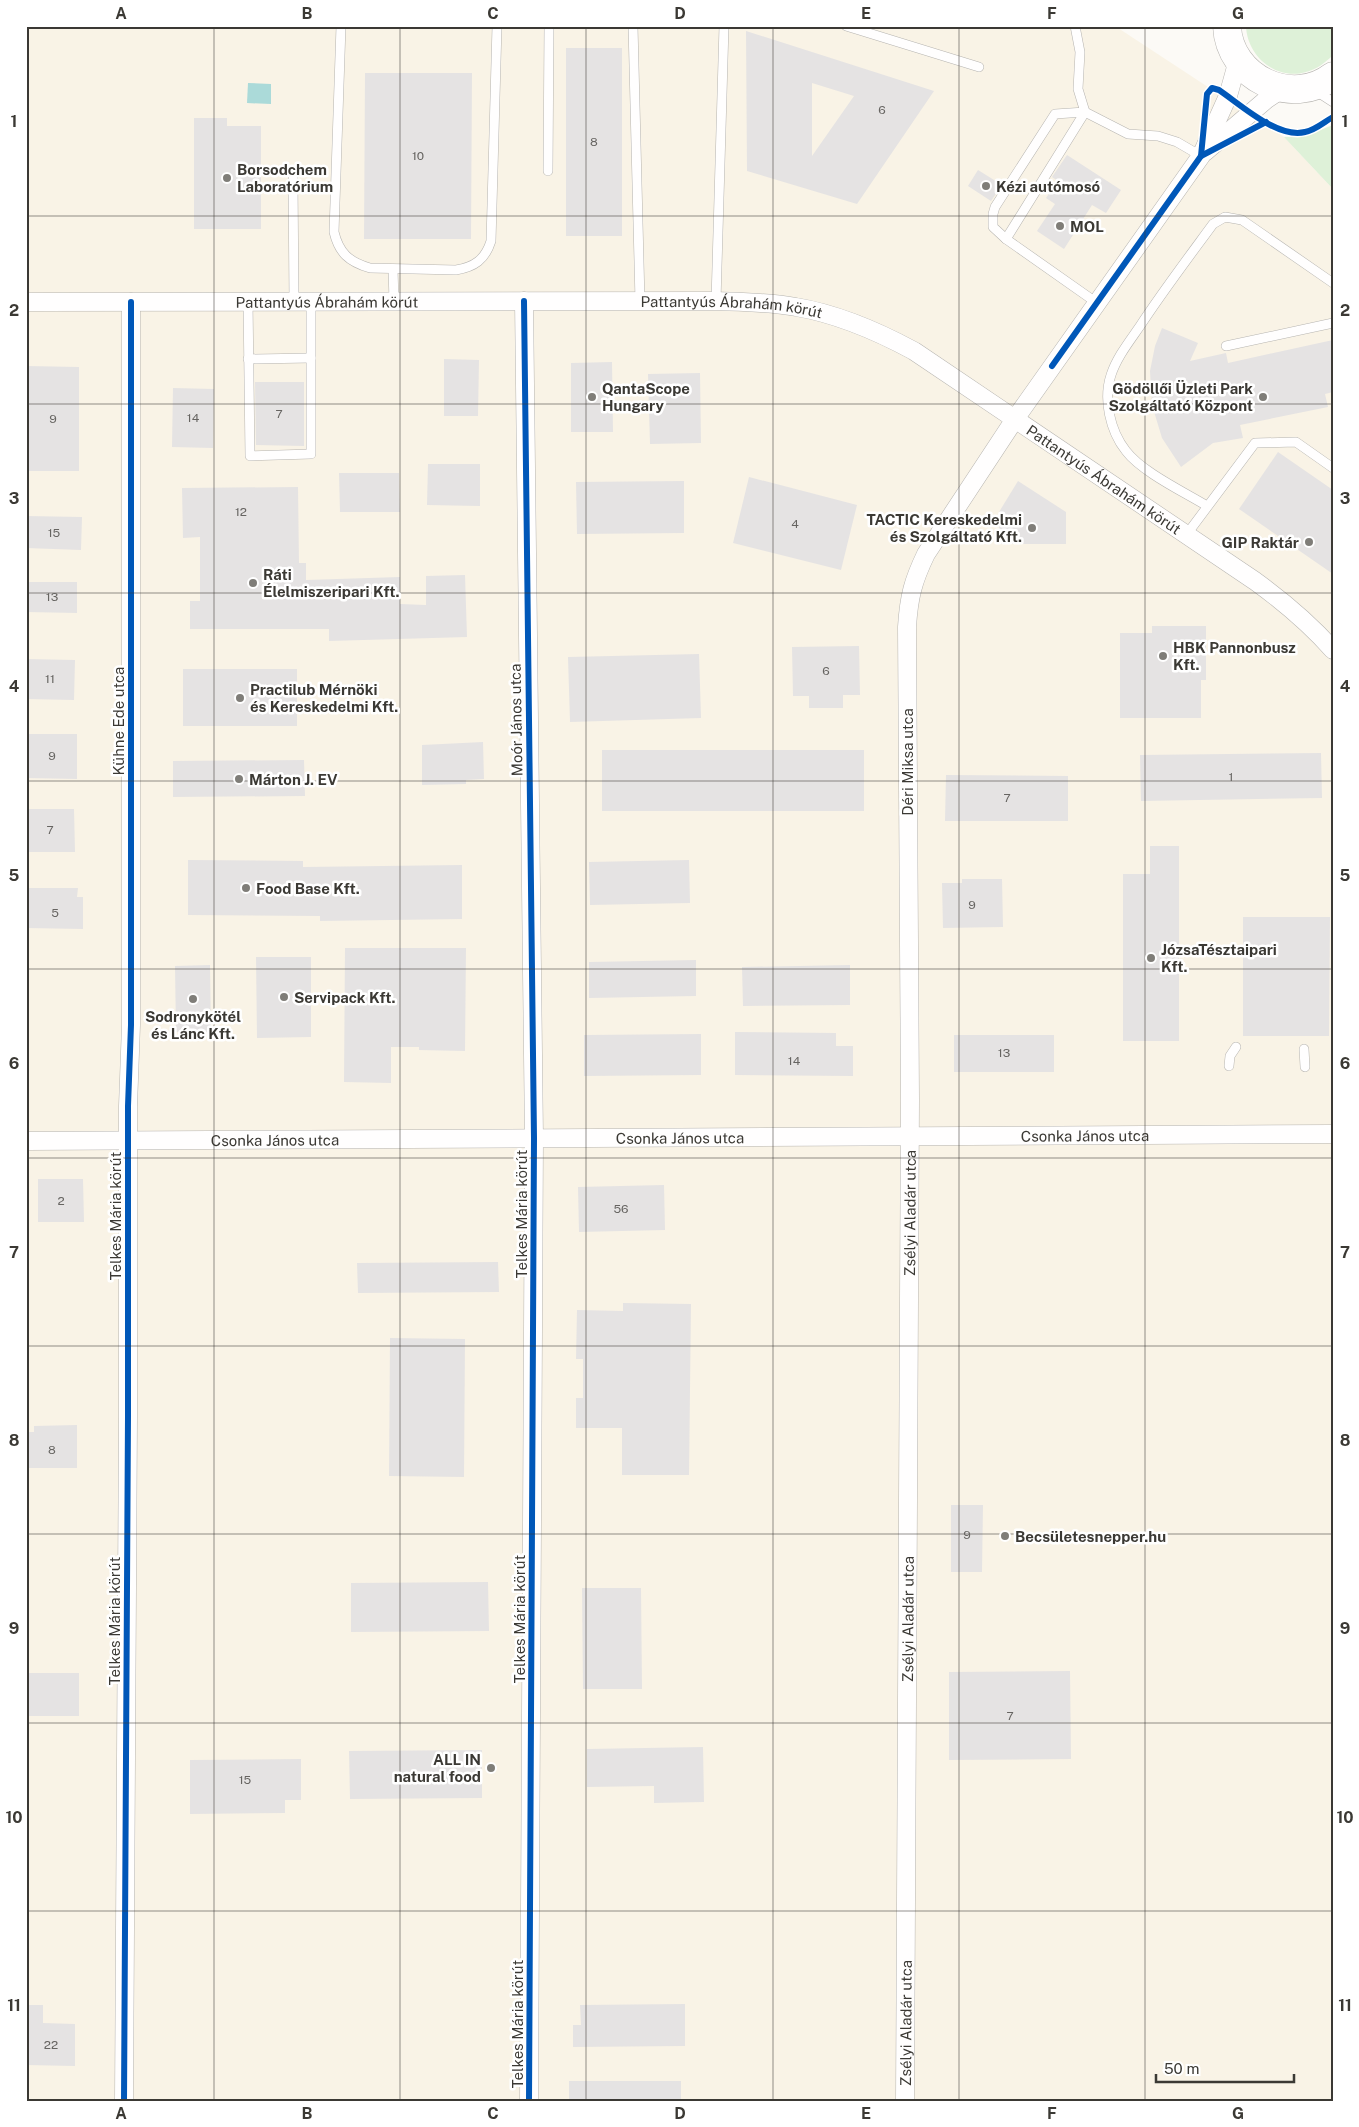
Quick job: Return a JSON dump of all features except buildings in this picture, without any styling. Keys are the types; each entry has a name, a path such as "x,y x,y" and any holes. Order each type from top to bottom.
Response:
{"main road":[{"path":"1224,28 1238,60 1257,79 1296,88 1319,84 1333,76"}],"street":[{"path":"1201,156 1228,96 1238,60"},
{"path":"1201,156 1267,99 1296,88"},
{"name":"Déri Miksa utca","path":"909,1136 907,636 909,598 926,554 1015,419 1201,156"},
{"name":"Moór János utca","path":"524,301 534,1138"},
{"name":"Pattantyús Ábrahám körút","path":"26,302 716,301 796,307 857,323 914,351 1187,534 1288,605 1333,650"},
{"name":"Kühne Ede utca","path":"128,1141 131,1030 131,302"},
{"name":"Csonka János utca","path":"26,1141 1333,1134"},
{"name":"Zsélyi Aladár utca","path":"905,2101 909,1136"},
{"name":"Telkes Mária körút","path":"529,2101 534,1138"},
{"name":"Telkes Mária körút","path":"124,2101 128,1141"}],"lane":[{"path":"341,26 334,232 337,246 356,264 370,268 456,270 469,268 479,262 488,252 493,227 497,26"},
{"path":"548,171 549,26"},
{"path":"633,26 640,301"},
{"path":"716,301 724,26"},
{"path":"846,26 979,67"},
{"path":"1006,239 1085,112 1078,89 1080,52 1075,26"},
{"path":"1296,88 1333,102"},
{"path":"1097,302 1006,239 993,227 992,214 995,207 1055,114 1085,112 1128,134 1158,136 1177,142 1201,156"},
{"path":"293,179 294,301"},
{"path":"1207,506 1140,464 1126,451 1117,436 1108,407 1108,390 1118,358 1213,224 1226,217 1242,220 1333,283"},
{"path":"393,269 394,301"},
{"path":"248,302 250,456 311,454 312,301"},
{"path":"1226,346 1333,322"},
{"path":"248,358 311,358"},
{"path":"1187,534 1255,443 1296,442 1333,468"},
{"path":"1229,1066 1230,1056 1236,1048"},
{"path":"1304,1049 1305,1066"}],"shaded area":[{"path":"26,26 1115,26 1284,137 1333,189 1333,2101 26,2101"}],"green space":[{"path":"1246,26 1333,26 1333,55 1310,71 1295,74 1284,73 1265,64 1258,56 1248,37"},
{"path":"1333,125 1333,189 1284,137 1305,136"}],"water":[{"path":"248,83 271,84 271,104 247,103"}],"cycle path":[{"path":"1201,156 1207,94 1212,88 1219,90 1272,126 1294,133 1309,131 1333,117"},
{"path":"1052,366 1201,156 1266,122"},
{"path":"524,301 534,1138 529,2101"},
{"path":"124,2101 128,1106 131,1025 131,302"}],"place":[{"name":"Borsodchem Laboratórium","path":"227,178"},
{"name":"Kézi autómosó","path":"986,186"},
{"name":"MOL","path":"1060,226"},
{"name":"QantaScope Hungary","path":"592,397"},
{"name":"Gödöllői Üzleti Park Szolgáltató Központ","path":"1263,397"},
{"name":"TACTIC Kereskedelmi és Szolgáltató Kft.","path":"1032,528"},
{"name":"GIP Raktár","path":"1309,542"},
{"name":"Ráti Élelmiszeripari Kft.","path":"253,583"},
{"name":"HBK Pannonbusz Kft.","path":"1163,656"},
{"name":"Practilub Mérnöki és Kereskedelmi Kft.","path":"240,698"},
{"name":"Márton J. EV","path":"239,779"},
{"name":"Food Base Kft.","path":"246,888"},
{"name":"JózsaTésztaipari Kft.","path":"1151,958"},
{"name":"Servipack Kft.","path":"284,997"},
{"name":"Sodronykötél és Lánc Kft.","path":"193,999"},
{"name":"Becsületesnepper.hu","path":"1005,1536"},
{"name":"ALL IN natural food","path":"491,1768"}]}
